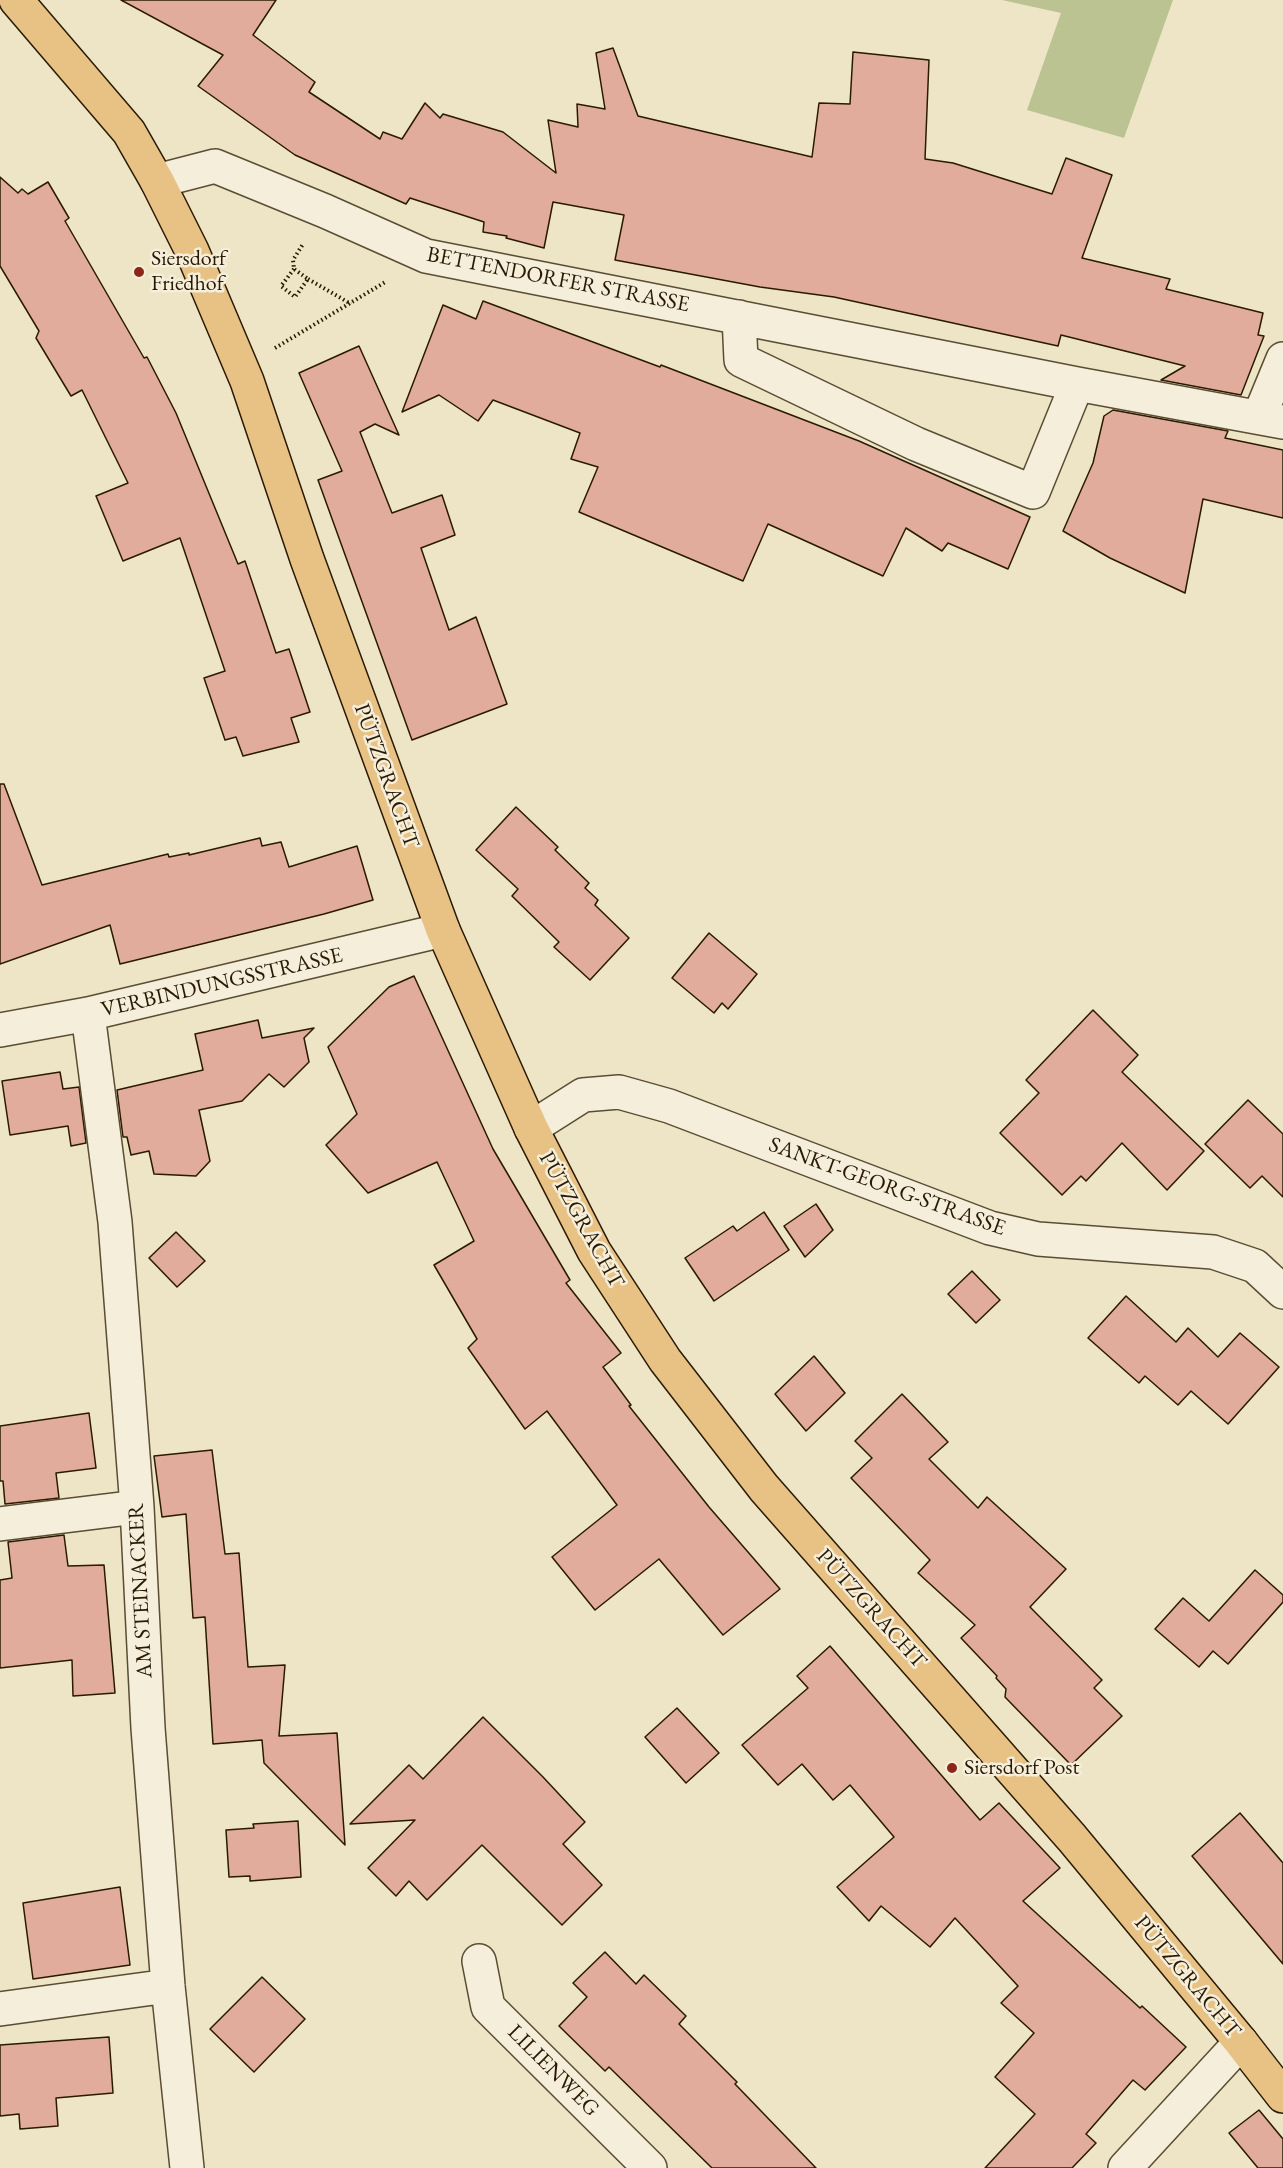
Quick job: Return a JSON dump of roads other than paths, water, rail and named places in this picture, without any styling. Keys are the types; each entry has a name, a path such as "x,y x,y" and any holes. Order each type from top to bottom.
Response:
{"main road":[{"path":"20,2 129,132 157,181"},
{"name":"PÜTZGRACHT","path":"157,181 192,251 241,368 307,559 443,930 531,1128 594,1251 665,1360 756,1479 1072,1838 1283,2096"}],"street":[{"name":"BETTENDORFER STRASSE","path":"157,181 215,166 426,256 1077,384 1271,419"},
{"path":"739,317 741,360 916,444 1033,492 1077,384"},
{"path":"1271,419 1283,359"},
{"name":"VERBINDUNGSSTRASSE","path":"0,1030 88,1014 443,930"},
{"name":"AM STEINACKER","path":"88,1014 115,1222 137,1507 148,1728 168,1986 187,2168"},
{"name":"SANKT-GEORG-STRASSE","path":"531,1128 583,1095 619,1092 669,1106 990,1228 1038,1239 1213,1252 1255,1266 1283,1292"},
{"path":"0,1524 137,1507"},
{"name":"LILIENWEG","path":"478,1961 488,2007 650,2168"},
{"path":"0,2009 168,1986"},
{"path":"1125,2168 1241,2042"}],"place":[{"name":"Siersdorf Friedhof","path":"139,272"},
{"name":"Siersdorf Post","path":"952,1768"}]}
